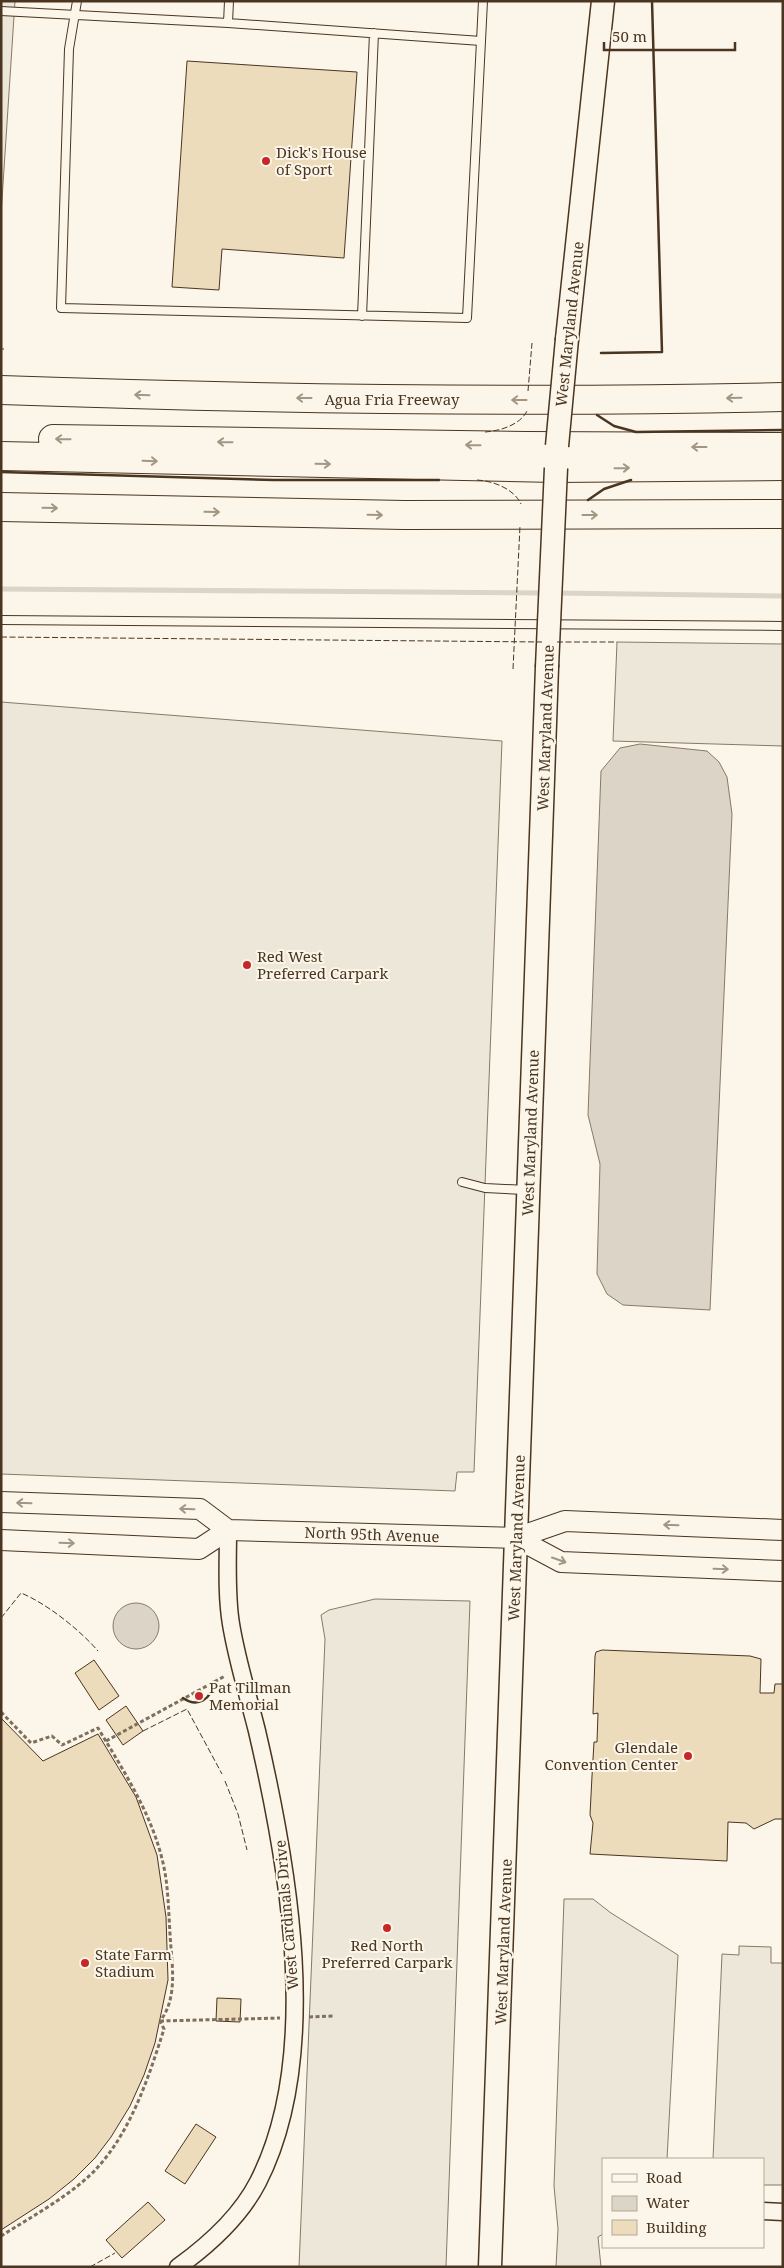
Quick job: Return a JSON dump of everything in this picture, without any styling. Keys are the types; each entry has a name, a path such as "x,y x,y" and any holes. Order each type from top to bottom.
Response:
{"highway":[{"name":"Agua Fria Freeway","path":"1,390 214,398 643,400 783,397"},
{"path":"1,438 274,453"},
{"path":"557,457 783,447"},
{"path":"1,456 274,453 557,457 783,466"},
{"path":"1,507 404,515 783,514"}],"main road":[{"name":"West Maryland Avenue","path":"490,2267 506,1870 547,666 557,457 567,339 604,1"}],"street":[{"path":"1,1502 200,1510 228,1530 199,1549 1,1540"},
{"name":"North 95th Avenue","path":"228,1530 516,1538 565,1521 783,1530"},
{"name":"West Cardinals Drive","path":"178,2267 220,2233 238,2212 258,2182 274,2143 285,2107 292,2068 294,2017 293,1965 280,1841 256,1728 239,1668 230,1622 228,1530"},
{"name":"North 95th Avenue","path":"516,1538 561,1562 783,1571"},
{"path":"764,2211 783,2212"}],"lane":[{"path":"77,1 69,49 61,308 467,318 483,1"},
{"path":"228,23 230,1"},
{"path":"1,11 228,23 481,40"},
{"path":"362,316 374,33"},
{"path":"1,620 783,626"},
{"path":"462,1182 485,1188 528,1190"}],"path":[{"path":"106,1741 239,1668"},
{"path":"1,1712 31,1743 52,1736 62,1745 98,1728 140,1797 160,1852 166,1880 173,1981 166,2014 160,2021"},
{"path":"160,2021 333,2016"},
{"path":"1,2236 55,2203 98,2167 120,2135 147,2083 164,2029 160,2021"}],"shaded area":[{"path":"1,1 15,1 1,215"},
{"path":"617,642 783,644 783,746 613,741"},
{"name":"Red West Preferred Carpark","path":"1,702 502,741 474,1472 457,1472 455,1491 1,1474"},
{"name":"Red North Preferred Carpark","path":"375,1599 470,1601 446,2267 299,2267 325,1639 321,1615 329,1610"},
{"path":"564,1899 593,1899 611,1913 678,1955 667,2158 602,2158 602,2235 598,2237 601,2267 556,2267 558,2229 554,2186"},
{"path":"739,1946 771,1947 771,1963 783,1963 783,2185 764,2185 764,2158 713,2158 722,1954 739,1955"}],"water":[{"path":"640,744 707,751 719,762 727,777 732,814 710,1310 623,1305 607,1294 597,1274 600,1164 588,1115 601,771 620,748"},
{"path":"132,1603 140,1603 149,1607 155,1613 159,1626 155,1639 149,1645 140,1649 132,1649 123,1645 117,1639 113,1630 113,1622 117,1613 123,1607"}],"building":[{"name":"Dick's House of Sport","path":"187,61 357,72 344,258 222,249 219,290 172,287"},
{"name":"Glendale Convention Center","path":"602,1650 750,1656 761,1659 760,1693 774,1693 775,1684 783,1684 783,1819 775,1819 754,1829 746,1823 728,1822 727,1861 590,1854 593,1823 590,1815 592,1776 594,1742 597,1742 598,1713 593,1714 595,1656 596,1652"},
{"path":"94,1660 119,1696 99,1710 75,1673"},
{"path":"126,1706 143,1731 123,1745 106,1720"},
{"name":"State Farm Stadium","path":"1,1718 43,1761 98,1734 136,1797 157,1855 166,1917 168,1980 155,2043 144,2075 130,2106 111,2137 95,2158 74,2179 49,2199 1,2230"},
{"path":"217,1998 241,1999 240,2022 216,2021"},
{"path":"196,2124 216,2137 185,2184 165,2171"},
{"path":"148,2202 165,2220 122,2258 106,2240"}],"waterway":[{"path":"1,589 545,593"},
{"path":"556,593 783,596"}],"fence":[{"path":"528,391 532,343"},
{"path":"485,432 515,424 527,411"},
{"path":"477,480 503,487 514,494 521,504"},
{"path":"513,669 520,526"},
{"path":"1,637 542,642"},
{"path":"557,642 617,642"},
{"path":"1,1618 21,1593 41,1603 62,1618 82,1634 98,1651"},
{"path":"143,1731 187,1709 222,1774"},
{"path":"225,1781 238,1814 247,1850"},
{"path":"90,2267 115,2253"}],"wall":[{"path":"601,353 662,352 652,1"},
{"path":"597,415 614,426 636,432 783,430"},
{"path":"1,472 274,480 439,480"},
{"path":"588,500 604,489 631,480"},
{"path":"183,1698 193,1702 207,1698 213,1682"}],"place":[{"name":"Dick's House of Sport","path":"266,161"},
{"name":"Red West Preferred Carpark","path":"247,965"},
{"name":"Pat Tillman Memorial","path":"199,1696"},
{"name":"Glendale Convention Center","path":"688,1756"},
{"name":"Red North Preferred Carpark","path":"387,1928"},
{"name":"State Farm Stadium","path":"85,1963"}]}
